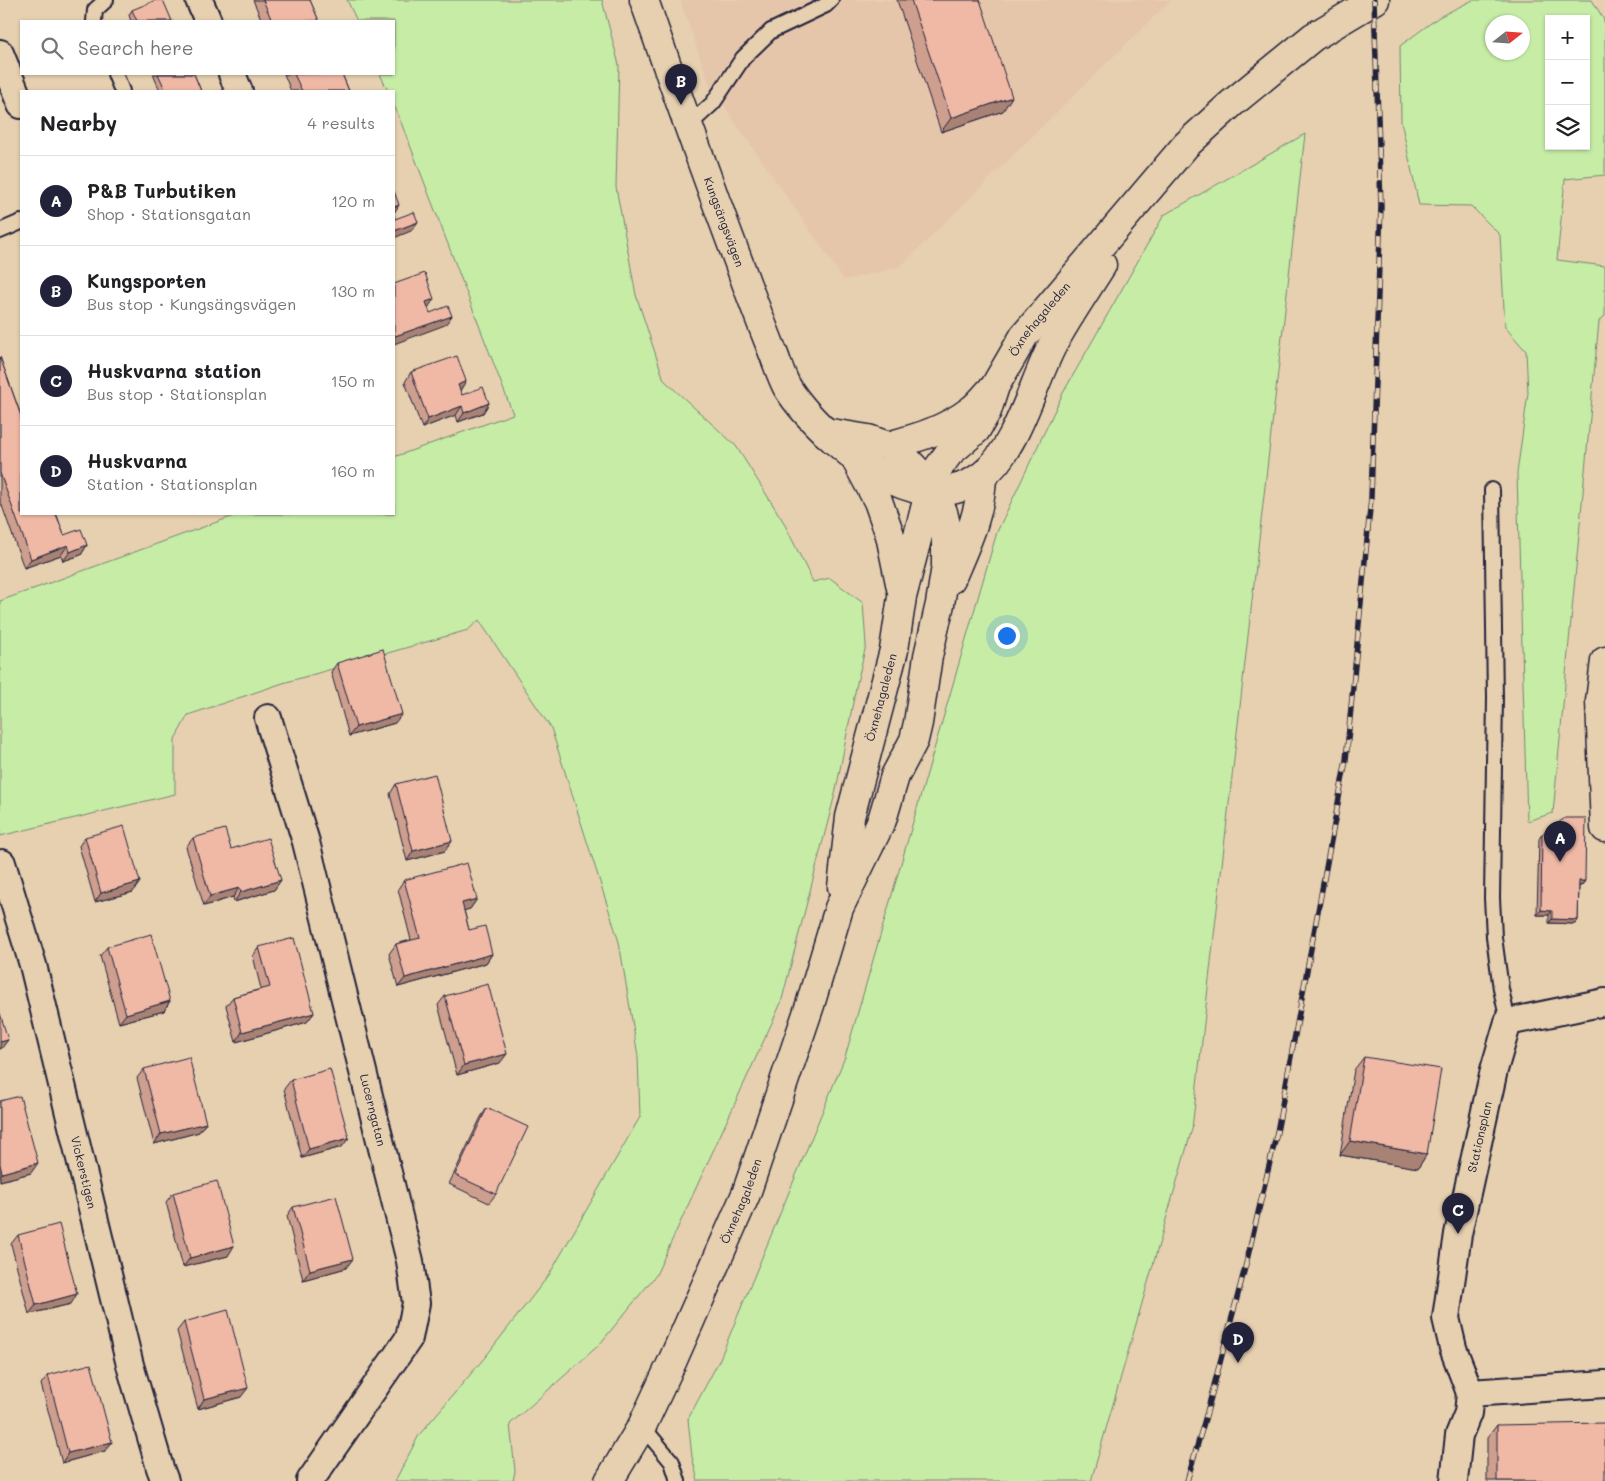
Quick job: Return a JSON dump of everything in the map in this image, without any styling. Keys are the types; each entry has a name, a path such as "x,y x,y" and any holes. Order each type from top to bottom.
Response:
{"street":[{"path":"199,0 208,20"},
{"name":"Kungsängsvägen","path":"644,0 745,282 786,385 804,411 855,459 884,478 908,488 930,490"},
{"name":"Öxnehagaleden","path":"839,908 850,818 894,650 902,597 934,474 949,453 976,430 987,411 995,386 1024,336 1186,145 1313,37 1375,0"},
{"path":"0,53 20,103"},
{"path":"232,75 240,90"},
{"name":"Öxnehagaleden","path":"930,490 960,488 982,476 1006,448 1052,346 1152,183"},
{"path":"888,446 915,439 941,429 971,411 995,386"},
{"path":"826,432 868,439 888,446 923,477 930,490"},
{"name":"Kungsängsvägen","path":"855,459 878,501 890,535 899,572 902,597"},
{"name":"Öxnehagaleden","path":"940,604 976,520 982,494 982,476"},
{"name":"Öxnehagaleden","path":"609,1481 642,1426 746,1194 810,1005 839,908 882,820 895,776 914,740 946,566 946,526 943,512 930,490"},
{"path":"1605,661 1600,701 1605,828"},
{"name":"Lucerngatan","path":"268,718 306,842 410,1261 416,1303 409,1338 310,1481"},
{"name":"Vickerstigen","path":"2,864 33,965 130,1365 165,1481"},
{"path":"1508,1022 1605,1002"},
{"name":"Stationsplan","path":"1470,1393 1454,1348 1446,1318 1458,1234 1494,1070 1508,1022"},
{"path":"1454,1481 1459,1435 1468,1413 1470,1393 1605,1384"}],"lane":[{"path":"94,20 96,10 106,0"},
{"path":"688,126 713,104 743,58 771,31 826,5 831,0"},
{"path":"114,75 122,90"},
{"path":"0,231 20,222"},
{"path":"1492,490 1495,698 1492,898 1494,937 1501,989 1508,1022"},
{"path":"642,1426 672,1462 678,1481"}],"shaded area":[{"path":"680,0 1171,0 900,267 844,280 710,86"}],"green space":[{"path":"347,0 602,0 619,65 616,187 636,295 664,380 736,446 783,521 813,582 830,578 863,603 866,645 836,790 781,1003 656,1275 599,1345 510,1424 515,1471 513,1481 395,1481 419,1435 486,1356 549,1275 640,1117 638,1056 619,942 551,728 479,620 468,630 283,683 188,715 175,739 175,794 0,836 0,601 236,515 395,515 395,457 513,414 395,108 395,90 388,90 380,75 395,75 395,20 357,20"},
{"path":"1473,0 1592,0 1605,24 1605,175 1565,179 1557,260 1605,266 1605,316 1599,321 1553,813 1527,821 1517,473 1528,393 1526,351 1505,327 1500,235 1471,206 1419,205 1401,121 1400,46 1439,17"},
{"path":"1305,134 1192,1129 1091,1481 698,1481 692,1457 688,1419 719,1361 845,1057 997,532 1063,393 1164,215"}],"building":[{"path":"156,0 163,0 172,20 137,20 132,10"},
{"path":"263,0 310,0 319,20 272,20"},
{"path":"911,0 980,0 1012,97 951,118"},
{"path":"158,75 194,75 201,90 166,90"},
{"path":"294,75 342,75 349,90 302,90"},
{"path":"395,194 399,205 395,207"},
{"path":"414,212 418,222 395,231 395,219"},
{"path":"425,273 434,299 426,302 430,313 448,306 452,316 395,336 395,284"},
{"path":"457,356 466,381 458,385 462,395 483,387 489,403 464,413 462,406 428,419 411,372"},
{"path":"0,357 20,413 20,515 56,515 64,535 81,529 87,545 70,552 68,545 31,559 0,473"},
{"path":"383,649 402,714 356,727 337,663"},
{"path":"435,774 452,841 413,851 396,784"},
{"path":"1565,818 1586,818 1585,881 1579,881 1578,920 1552,919 1552,911 1541,910 1542,834"},
{"path":"124,826 140,882 101,893 85,837"},
{"path":"225,829 231,849 268,838 281,880 241,892 239,888 210,896 193,838"},
{"path":"467,863 477,899 462,903 469,930 485,926 492,954 405,978 396,944 420,938 404,880"},
{"path":"151,934 170,1001 126,1014 107,947"},
{"path":"294,938 314,1013 242,1032 233,997 270,987 259,947"},
{"path":"488,984 507,1054 464,1065 445,996"},
{"path":"0,1013 8,1040 0,1042"},
{"path":"189,1057 206,1123 161,1134 144,1069"},
{"path":"1364,1057 1441,1069 1427,1154 1350,1141"},
{"path":"330,1069 349,1138 309,1149 291,1080"},
{"path":"20,1096 38,1163 2,1173 0,1164 0,1101"},
{"path":"487,1108 528,1127 496,1194 455,1175"},
{"path":"217,1181 234,1246 190,1258 173,1193"},
{"path":"336,1196 353,1259 310,1270 293,1207"},
{"path":"59,1224 77,1294 36,1305 18,1235"},
{"path":"228,1310 248,1388 204,1399 184,1322"},
{"path":"91,1364 112,1442 68,1453 48,1375"},
{"path":"1605,1423 1605,1481 1497,1481 1497,1425"}],"railway":[{"path":"1187,1481 1247,1260 1277,1132 1346,760 1371,498 1381,206 1374,0"}],"place":[{"name":"Kungsporten","path":"681,105"},
{"name":"P&B Turbutiken","path":"1560,862"},
{"name":"Huskvarna station","path":"1458,1234"},
{"name":"Huskvarna","path":"1238,1363"}]}
